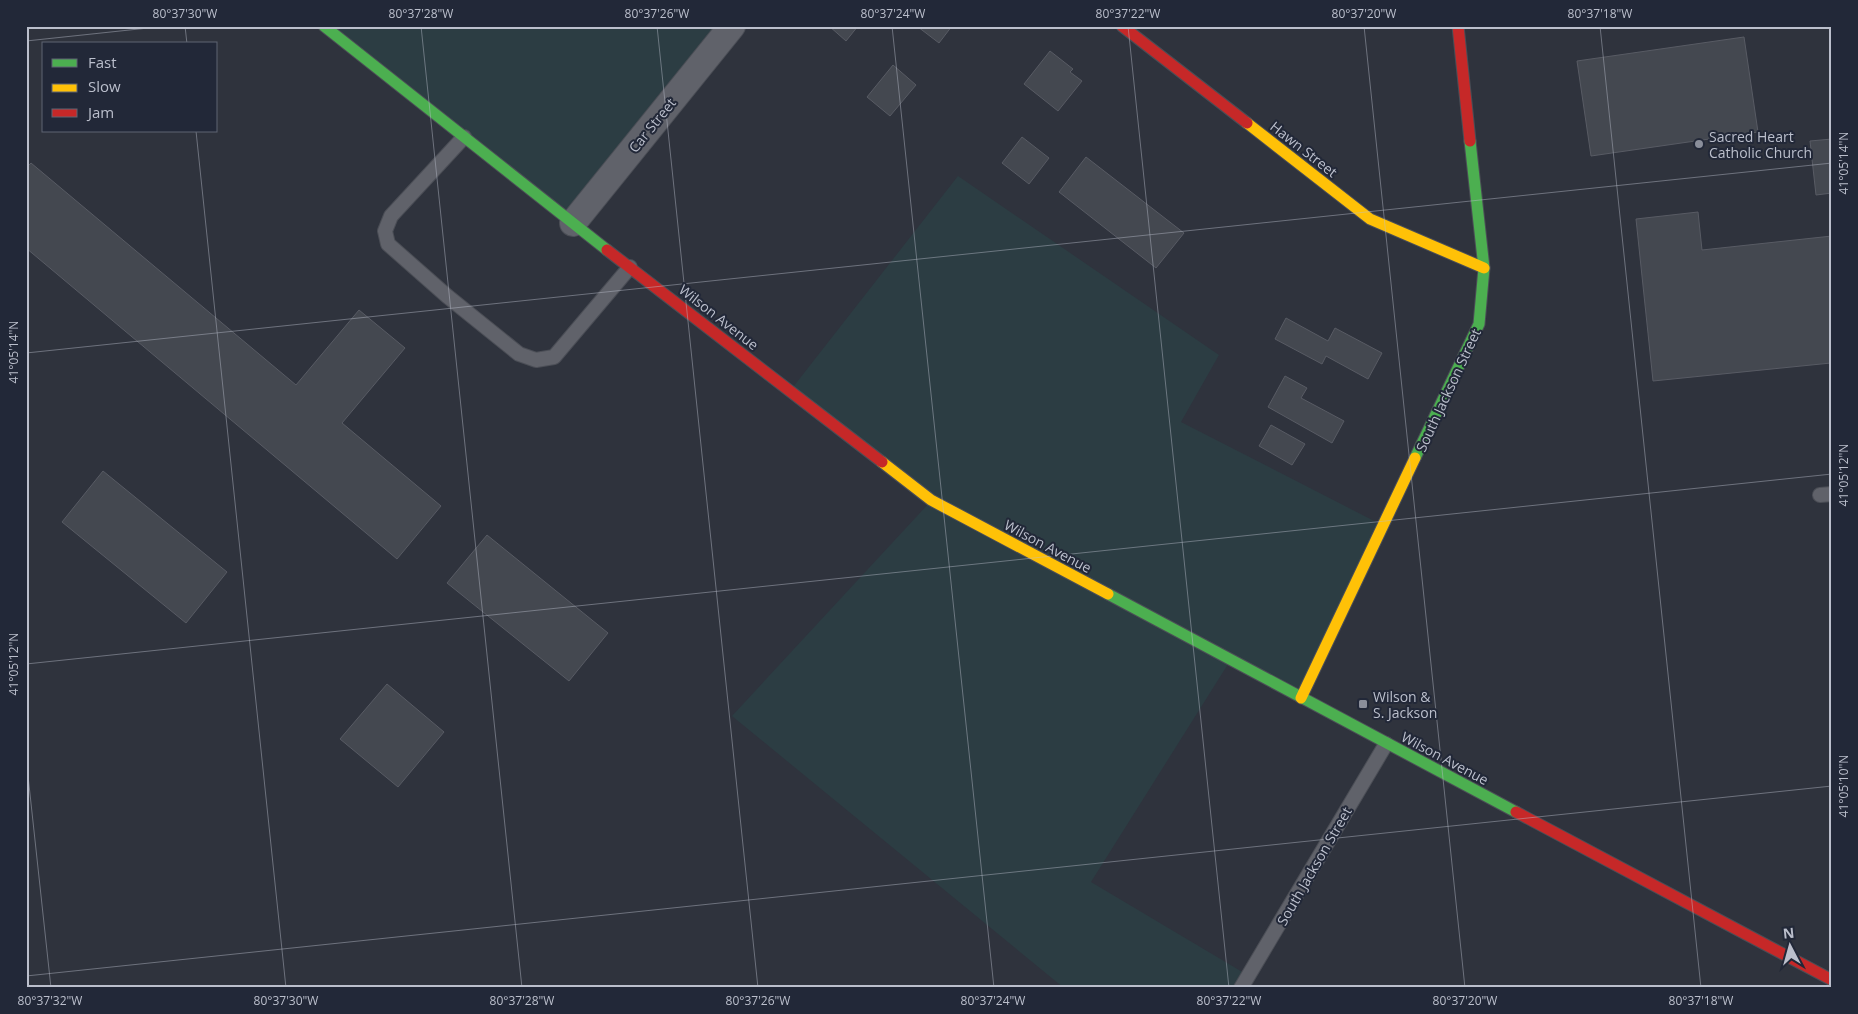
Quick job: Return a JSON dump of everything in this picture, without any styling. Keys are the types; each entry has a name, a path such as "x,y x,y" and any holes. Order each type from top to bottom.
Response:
{"main road":[{"name":"Wilson Avenue","path":"324,26 572,223 932,500 1386,744 1832,980"},
{"name":"Hawn Street","path":"1122,26 1370,219 1484,268"},
{"name":"South Jackson Street","path":"1302,698 1479,324 1484,268 1458,26"}],"street":[{"name":"Car Street","path":"572,223 732,26"}],"lane":[{"path":"464,137 391,216 385,232 388,244 446,296 519,354 536,360 554,357 630,267"},
{"name":"South Jackson Street","path":"1241,988 1274,936 1386,744"}],"shaded area":[{"path":"324,26 732,26 573,223"},
{"path":"958,176 1219,355 1181,422 1384,526 1301,698 1230,661 1091,882 1249,976 1241,988 1064,988 732,716 931,501 790,391"}],"building":[{"path":"829,26 858,26 846,41"},
{"path":"919,26 952,26 939,43"},
{"path":"1744,37 1758,132 1591,156 1577,61"},
{"path":"1050,51 1073,69 1070,72 1082,81 1058,111 1024,84"},
{"path":"893,65 916,85 890,116 867,97"},
{"path":"1022,137 1049,158 1029,184 1002,163"},
{"path":"1832,139 1832,193 1816,195 1810,141"},
{"path":"1086,157 1184,233 1156,268 1059,192"},
{"path":"31,163 296,385 359,310 405,348 342,423 441,506 397,559 26,248 26,168"},
{"path":"1698,212 1702,250 1832,236 1832,365 1831,363 1653,381 1636,219"},
{"path":"1286,318 1328,341 1335,328 1382,353 1368,379 1326,356 1322,364 1275,339"},
{"path":"1285,376 1307,388 1301,398 1344,421 1332,443 1268,407"},
{"path":"1271,425 1305,444 1292,465 1259,446"},
{"path":"103,471 227,572 186,623 62,522"},
{"path":"487,535 608,633 569,681 447,583"},
{"path":"387,684 444,732 398,787 340,739"}],"traffic: fast":[{"path":"324,26 607,250"},
{"path":"1415,458 1479,324 1484,268 1470,141"},
{"path":"1108,594 1516,812"}],"traffic: slow":[{"path":"1247,123 1370,219 1484,268"},
{"path":"1301,698 1415,458"},
{"path":"882,462 931,500 1108,594"}],"traffic: jam":[{"path":"1122,26 1247,123"},
{"path":"1458,26 1470,141"},
{"path":"607,250 882,462"},
{"path":"1516,812 1832,980"}],"place":[{"name":"Sacred Heart Catholic Church","path":"1699,144"},
{"name":"Wilson & S. Jackson","path":"1363,704"}]}
